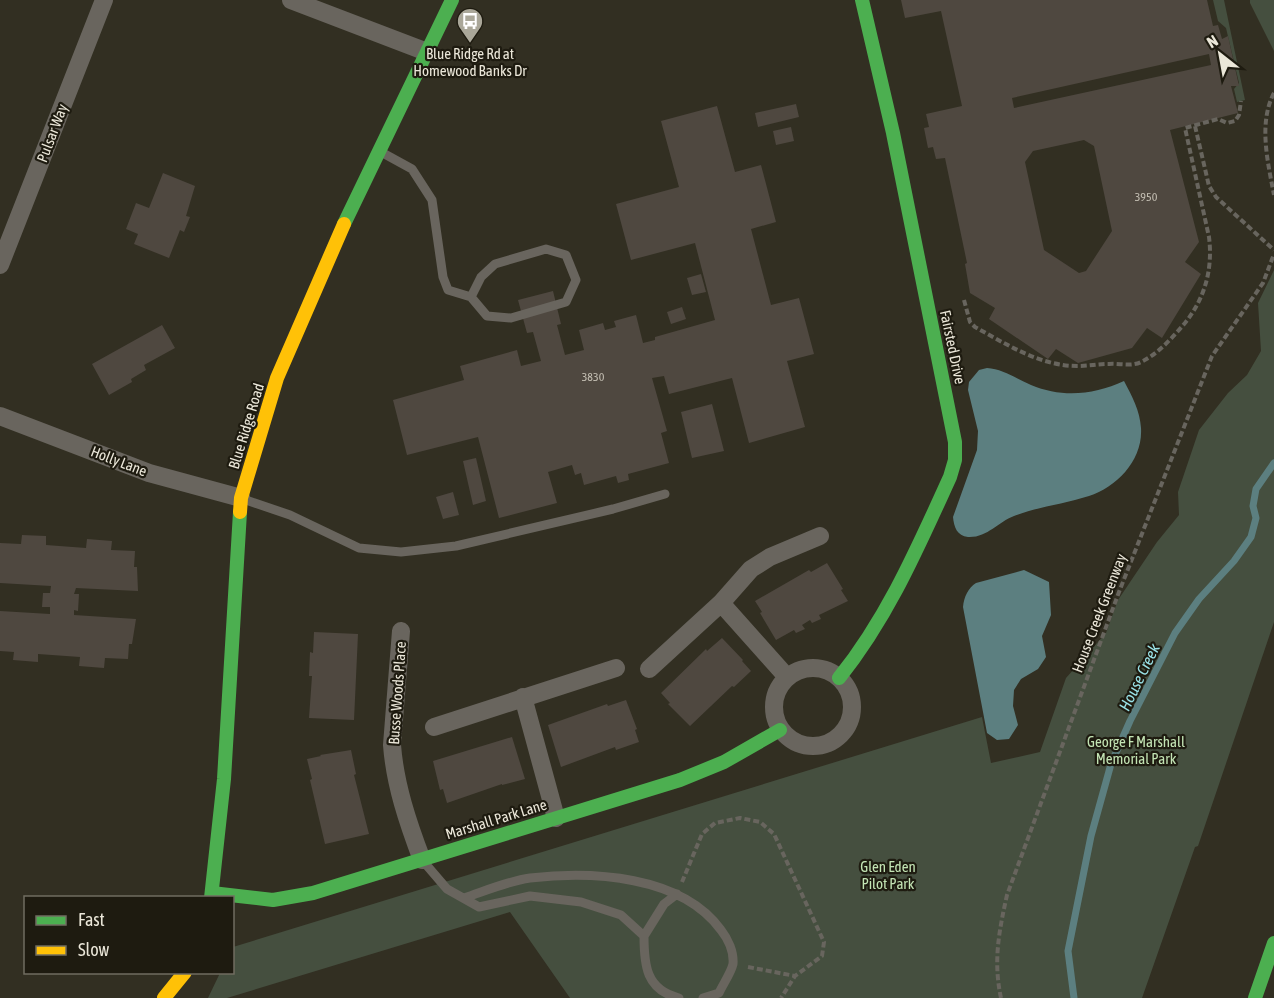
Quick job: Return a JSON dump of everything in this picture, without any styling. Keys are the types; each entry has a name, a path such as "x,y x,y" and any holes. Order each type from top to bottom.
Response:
{"main road":[{"name":"Blue Ridge Road","path":"211,895 224,779 241,498 277,378 356,197 452,0"},
{"name":"Fairsted Drive","path":"839,678 867,643 893,597 950,477 955,459 956,442 894,133 862,0"},
{"name":"Marshall Park Lane","path":"234,897 273,900 313,893 422,860 705,771 780,730"},
{"path":"1255,998 1274,943"},
{"path":"164,998 183,974"}],"street":[{"name":"Pulsar Way","path":"0,265 104,0"},
{"path":"291,0 427,52"},
{"name":"Holly Lane","path":"0,416 149,473 241,498"},
{"path":"649,669 721,603 751,569 770,557 820,536"},
{"path":"721,603 787,677"},
{"name":"Busse Woods Place","path":"401,631 392,745 393,764 408,824 422,860"},
{"path":"811,667 828,670 839,678 849,691 852,704 848,723 836,739 822,745 807,746 792,740 780,730 774,714 774,698 787,677 811,667"},
{"path":"434,727 616,668"},
{"path":"523,698 556,818"}],"lane":[{"path":"379,150 412,169 432,200 443,277 448,291 471,297 487,316 511,318 566,302 576,280 566,255 546,249 495,264 481,277 471,297"},
{"path":"241,498 290,515 359,548 401,552 456,546 613,509 665,494"},
{"path":"422,860 443,885 455,895 479,907 530,896 581,902 621,915 644,936"},
{"path":"464,898 528,878 582,876 616,878 647,884 677,894 714,920 729,941 733,964 719,993 703,998"},
{"path":"677,894 664,904 644,936 644,961 652,983 669,996 679,998"}],"path":[{"path":"1274,93 1270,100 1266,130 1267,159 1274,195"},
{"path":"964,300 970,322 975,327 1029,355 1049,362 1076,366 1110,363 1130,365 1140,363 1149,357 1175,334 1187,319 1201,298 1209,271 1211,251 1209,237 1185,128 1218,119 1227,123 1235,121 1239,115 1241,101"},
{"path":"1195,126 1209,186 1216,197 1274,252"},
{"name":"House Creek Greenway","path":"1001,998 996,979 997,938 1007,895 1119,592 1212,356 1263,283 1274,252"},
{"path":"677,894 702,834 715,823 740,818 759,822 774,834 824,942 822,956 795,976 781,998"},
{"path":"733,964 795,976"}],"green space":[{"path":"1213,0 1224,0 1245,100 1237,102 1234,89 1239,83 1226,28 1218,21"},
{"path":"1250,0 1274,0 1274,51 1250,3"},
{"name":"Glen Eden Pilot Park","path":"1274,270 1274,622 1198,846 1195,847 1142,998 570,998 510,912 227,998 208,998 220,974 234,974 234,947 982,717 991,763 1040,752 1066,678 1106,633 1118,600 1157,542 1179,515 1178,492 1199,430 1228,393 1247,375 1261,351 1258,303"}],"water":[{"path":"987,368 1004,372 1031,385 1054,392 1090,392 1124,381 1135,404 1141,428 1138,451 1133,461 1118,479 1099,492 1014,516 975,537 961,535 955,527 953,517 977,450 978,431 968,390 969,382 979,370"},
{"path":"1024,570 1049,582 1051,615 1042,636 1046,657 1038,669 1021,679 1014,690 1013,706 1018,725 1009,739 997,740 987,733 963,607 965,596 976,583"}],"building":[{"path":"901,0 1207,0 1213,26 1218,25 1222,39 1228,36 1239,86 1231,86 1238,113 1170,130 1199,242 1185,262 1201,274 1162,338 1147,328 1132,348 1078,363 1056,349 1048,359 989,319 995,308 970,293 965,264 967,263 945,158 936,159 933,147 928,148 924,128 929,127 926,114 962,106 941,11 905,18","holes":["1209,54 1211,65 1014,108 1012,98","1084,140 1094,146 1112,231 1086,271 1079,273 1044,250 1025,162 1033,151"]},
{"path":"796,104 799,117 758,127 755,113"},
{"path":"717,106 735,172 761,165 776,222 751,229 771,305 799,298 814,354 787,361 805,427 749,443 732,378 669,394 664,376 652,378 667,431 661,433 669,463 628,474 629,480 618,483 616,476 584,485 581,473 575,475 572,465 548,472 557,503 499,518 478,437 407,455 393,400 464,380 460,366 517,350 521,366 541,361 533,332 527,333 518,300 553,291 561,324 557,325 565,355 584,350 579,330 603,323 605,330 616,327 614,321 636,315 643,343 655,340 655,337 715,320 695,243 631,260 616,204 679,187 661,121"},
{"path":"791,127 794,141 776,145 773,131"},
{"path":"163,173 195,186 186,216 190,217 184,232 180,230 169,258 134,244 138,234 126,229 136,203 149,208"},
{"path":"701,274 706,292 692,295 687,278"},
{"path":"682,307 686,319 671,324 667,312"},
{"path":"162,325 175,348 144,365 146,370 131,379 132,382 109,395 92,364"},
{"path":"712,404 724,451 692,458 681,412"},
{"path":"476,458 486,501 473,505 463,461"},
{"path":"453,492 459,515 443,519 436,497"},
{"path":"22,535 46,536 46,545 86,548 87,539 112,541 111,550 135,551 134,567 137,567 138,591 76,588 74,594 79,594 78,611 74,610 74,615 136,619 132,644 129,644 128,659 105,658 104,668 79,666 80,657 38,654 38,662 13,660 14,652 0,651 0,611 50,614 50,607 42,607 43,593 50,593 51,586 0,583 0,543 21,544"},
{"path":"827,563 848,601 819,615 821,619 812,623 810,620 802,625 805,629 796,633 794,630 776,640 755,601 809,570 811,572"},
{"path":"314,632 358,634 354,720 309,718 312,676 309,676 310,652 313,653"},
{"path":"722,638 751,671 690,726 668,704 670,703 661,693 706,649 707,651"},
{"path":"626,700 637,729 635,730 639,742 616,750 615,747 561,767 548,725 607,704 608,706"},
{"path":"512,737 525,779 502,784 447,803 443,789 440,790 433,761"},
{"path":"351,750 356,774 354,775 369,834 325,844 307,759"}],"waterway":[{"name":"House Creek","path":"1074,998 1068,951 1091,836 1111,764 1130,721 1175,633 1199,599 1234,561 1251,537 1256,518 1253,506 1256,489 1274,463"}],"traffic: fast":[{"path":"344,224 452,0"},
{"path":"839,678 873,631 901,581 950,477 955,460 955,442 893,133 862,0"},
{"path":"211,896 224,779 240,512"},
{"path":"212,893 273,900 313,893 680,780 724,762 780,730"},
{"path":"1255,998 1274,943"}],"traffic: slow":[{"path":"240,512 241,498 277,378 344,224"},
{"path":"164,998 183,974"}],"place":[{"name":"Blue Ridge Rd at Homewood Banks Dr","path":"470,44"}],"park label":[{"name":"George F Marshall Memorial Park","path":"1136,750"}]}
